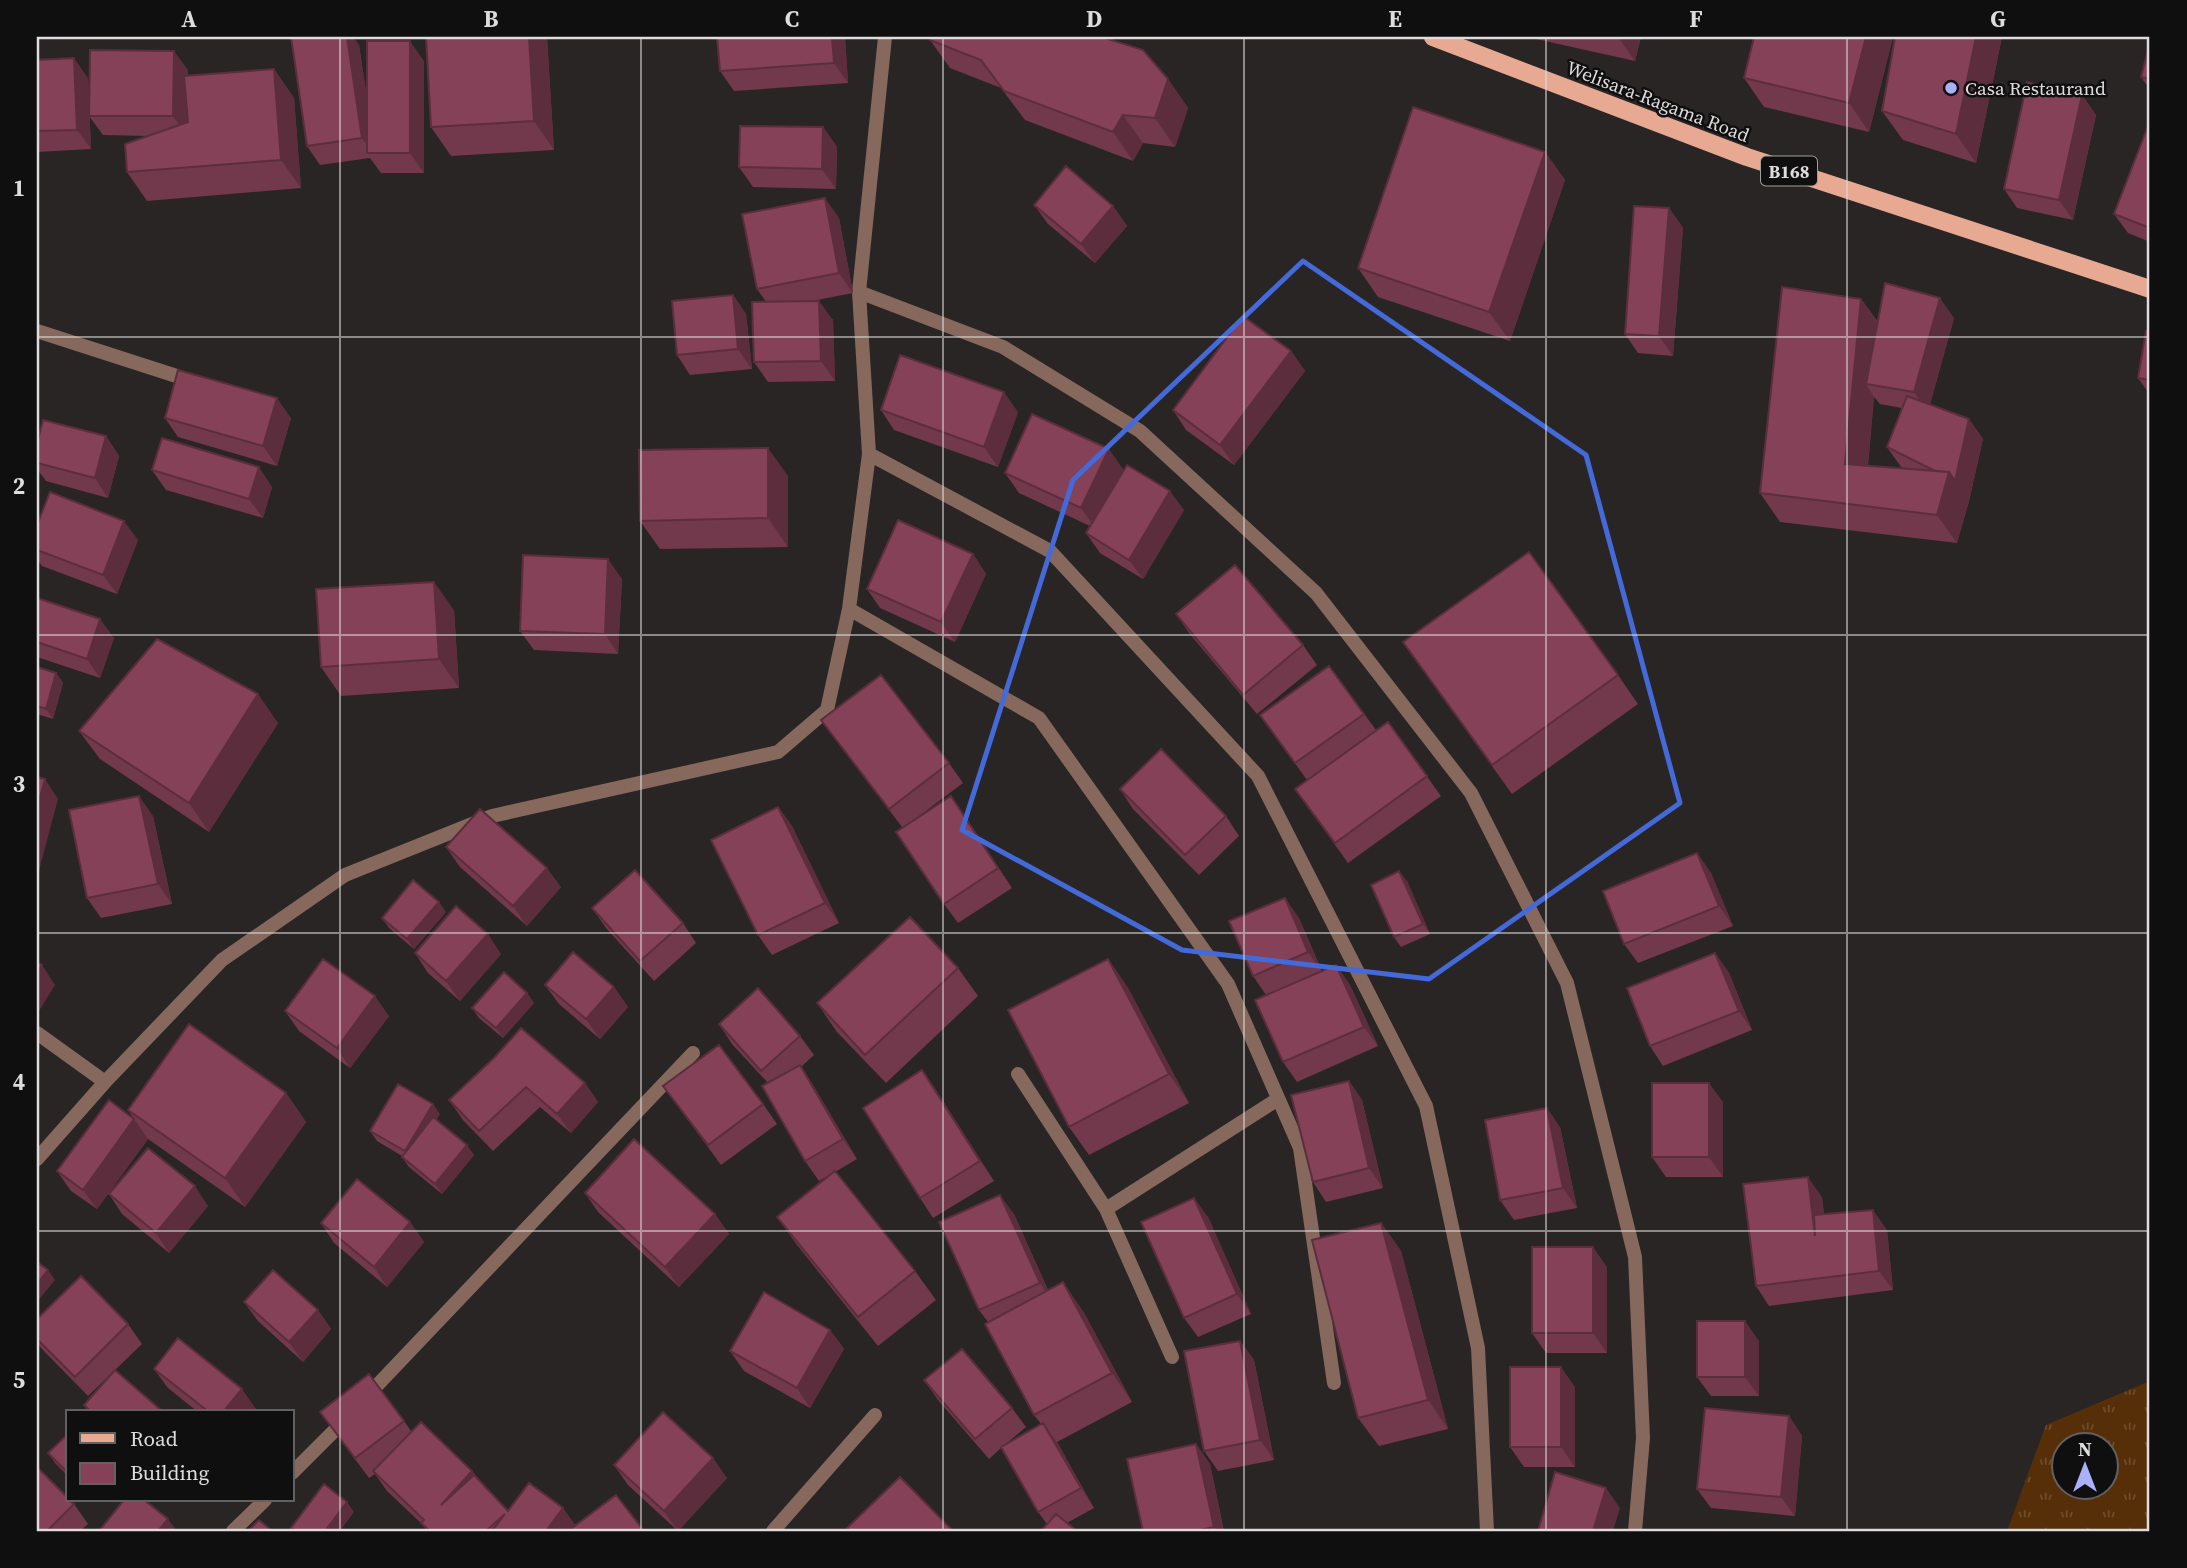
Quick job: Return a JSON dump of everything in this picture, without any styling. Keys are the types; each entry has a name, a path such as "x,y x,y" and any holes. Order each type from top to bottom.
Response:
{"main road":[{"name":"Welisara-Ragama Road","path":"1433,37 1747,157 2150,289"}],"street":[{"path":"37,1159 105,1082 222,960 345,875 492,816 778,752 827,710 849,609 869,453 859,292 885,37"},
{"path":"859,292 1003,347 1140,431 1316,593 1471,793 1567,983 1635,1257 1643,1438 1635,1531"},
{"path":"37,331 202,384"},
{"path":"869,453 1050,551 1258,776 1426,1106 1478,1348 1487,1531"},
{"path":"849,609 1039,718 1228,984 1300,1148 1334,1383"},
{"path":"37,1033 105,1082"},
{"path":"294,1471 693,1053"},
{"path":"1018,1074 1105,1209 1172,1357"},
{"path":"1105,1209 1279,1099"},
{"path":"773,1531 875,1415"},
{"path":"233,1531 263,1502"}],"highlighted area":[{"path":"1303,261 1586,455 1680,803 1429,979 1182,950 962,830 1073,480"}],"green space":[{"path":"2150,1381 2150,1531 2007,1531 2046,1425"}],"building":[{"path":"291,37 347,37 362,138 307,146"},
{"path":"426,37 529,37 534,121 431,127"},
{"path":"717,37 832,37 834,63 720,71"},
{"path":"932,37 1102,37 1143,50 1168,79 1155,118 1123,115 1113,132 1004,91 981,60 930,40"},
{"path":"1754,37 1866,37 1849,103 1744,78"},
{"path":"1895,37 1976,37 1956,134 1882,111"},
{"path":"367,41 410,41 410,153 367,153"},
{"path":"2150,43 2150,79 2141,77"},
{"path":"90,50 174,51 173,116 89,116"},
{"path":"74,58 77,130 37,131 37,60"},
{"path":"274,69 281,160 127,172 125,144 188,122 184,76"},
{"path":"2027,82 2082,95 2059,200 2004,189"},
{"path":"1413,107 1545,152 1489,312 1358,268"},
{"path":"2150,121 2150,228 2114,214"},
{"path":"740,126 823,127 822,169 739,167"},
{"path":"1066,166 1113,206 1081,244 1034,205"},
{"path":"825,198 839,273 757,289 742,214"},
{"path":"1634,206 1669,208 1659,336 1625,334"},
{"path":"1885,283 1940,298 1914,392 1866,384"},
{"path":"1782,287 1861,299 1845,464 1949,472 1937,515 1760,493"},
{"path":"733,295 738,349 677,355 672,301"},
{"path":"819,301 821,361 754,362 752,302"},
{"path":"1243,316 1291,351 1220,445 1173,410"},
{"path":"2146,331 2150,332 2150,380 2138,378"},
{"path":"900,355 1004,392 984,447 881,410"},
{"path":"178,370 277,398 263,446 165,418"},
{"path":"1907,396 1969,419 1955,481 1949,472 1935,471 1887,447"},
{"path":"1032,414 1109,449 1081,508 1005,473"},
{"path":"43,420 106,436 95,478 37,463 37,444"},
{"path":"162,438 259,467 249,499 152,470"},
{"path":"768,448 768,518 640,521 639,450"},
{"path":"1127,465 1170,491 1129,560 1086,533"},
{"path":"50,492 124,521 103,575 37,550 37,525"},
{"path":"898,520 973,554 941,622 867,589"},
{"path":"1529,552 1618,675 1492,765 1403,642"},
{"path":"523,555 608,559 605,634 520,631"},
{"path":"1235,565 1303,645 1243,695 1176,614"},
{"path":"434,582 439,659 321,667 316,589"},
{"path":"37,598 100,619 87,659 37,642"},
{"path":"157,639 258,694 189,803 79,731"},
{"path":"1329,666 1364,714 1295,763 1260,715"},
{"path":"37,667 56,673 46,709 37,706"},
{"path":"881,675 949,763 889,809 821,720"},
{"path":"1388,722 1427,776 1335,843 1295,789"},
{"path":"1161,749 1226,816 1185,855 1120,789"},
{"path":"37,777 45,779 37,808"},
{"path":"139,796 158,884 87,898 69,810"},
{"path":"951,796 998,868 944,904 896,832"},
{"path":"778,807 825,903 758,935 711,840"},
{"path":"480,809 547,868 513,906 446,847"},
{"path":"1697,853 1719,906 1624,944 1603,891"},
{"path":"635,870 683,923 640,961 592,908"},
{"path":"1399,871 1423,924 1394,937 1371,885"},
{"path":"413,880 439,902 407,939 382,918"},
{"path":"1285,898 1308,952 1253,976 1229,921"},
{"path":"456,906 488,934 446,981 415,953"},
{"path":"910,917 958,968 865,1055 817,1003"},
{"path":"573,952 614,987 586,1019 545,985"},
{"path":"1715,953 1739,1011 1650,1046 1627,988"},
{"path":"323,959 375,996 337,1048 285,1011"},
{"path":"1108,959 1169,1074 1069,1127 1008,1010"},
{"path":"1336,965 1364,1027 1283,1062 1255,1000"},
{"path":"504,972 527,993 496,1028 472,1008"},
{"path":"758,988 800,1036 761,1071 719,1024"},
{"path":"189,1024 286,1093 225,1178 128,1110"},
{"path":"521,1028 585,1083 557,1114 526,1087 479,1131 449,1100 494,1058"},
{"path":"719,1045 763,1104 708,1145 663,1086"},
{"path":"800,1065 843,1139 805,1161 762,1086"},
{"path":"922,1070 980,1161 920,1198 863,1108"},
{"path":"1349,1081 1369,1168 1313,1182 1291,1095"},
{"path":"1652,1083 1709,1083 1709,1157 1652,1157"},
{"path":"398,1084 433,1104 405,1151 370,1131"},
{"path":"109,1100 134,1119 83,1190 57,1171"},
{"path":"1547,1108 1563,1188 1500,1200 1485,1120"},
{"path":"433,1117 467,1145 435,1184 402,1157"},
{"path":"634,1139 715,1214 665,1267 585,1193"},
{"path":"148,1148 195,1186 156,1233 109,1194"},
{"path":"835,1171 915,1271 858,1317 777,1217"},
{"path":"1808,1177 1815,1236 1814,1215 1873,1210 1879,1271 1756,1286 1743,1184"},
{"path":"357,1179 410,1222 374,1267 321,1223"},
{"path":"1000,1195 1040,1283 979,1310 939,1222"},
{"path":"1194,1198 1237,1294 1184,1318 1141,1222"},
{"path":"1381,1223 1428,1400 1358,1418 1312,1240"},
{"path":"1532,1247 1593,1247 1593,1333 1532,1333"},
{"path":"37,1262 48,1270 37,1284"},
{"path":"273,1270 318,1310 289,1342 244,1302"},
{"path":"81,1276 128,1324 75,1377 37,1339 37,1319"},
{"path":"1063,1282 1112,1373 1034,1415 985,1324"},
{"path":"764,1292 830,1330 797,1388 730,1351"},
{"path":"1697,1321 1745,1321 1745,1377 1697,1377"},
{"path":"178,1338 242,1389 225,1410 206,1410 154,1369"},
{"path":"1240,1341 1260,1440 1204,1451 1184,1351"},
{"path":"962,1349 1012,1408 975,1439 924,1380"},
{"path":"1510,1367 1561,1367 1561,1447 1510,1447"},
{"path":"115,1370 161,1410 89,1410 84,1405"},
{"path":"369,1374 404,1421 355,1458 320,1412"},
{"path":"1705,1408 1789,1416 1781,1497 1697,1489"},
{"path":"663,1412 713,1458 664,1511 614,1465"},
{"path":"421,1422 472,1471 441,1505 474,1475 508,1511 529,1483 563,1508 546,1531 492,1531 505,1514 486,1531 430,1531 421,1523 424,1520 373,1471"},
{"path":"1043,1423 1081,1488 1038,1512 1001,1447"},
{"path":"66,1436 66,1471 48,1453"},
{"path":"1196,1444 1214,1527 1194,1531 1143,1531 1127,1459"},
{"path":"39,1469 66,1496 66,1502 74,1504 47,1531 37,1531"},
{"path":"1555,1472 1606,1488 1593,1531 1538,1531"},
{"path":"900,1477 953,1531 850,1531 847,1528"},
{"path":"324,1484 347,1502 325,1531 296,1531 291,1528"},
{"path":"616,1495 644,1531 568,1531"},
{"path":"122,1502 147,1502 168,1519 158,1531 99,1531"},
{"path":"1056,1514 1077,1531 1041,1531"},
{"path":"259,1520 272,1531 248,1531"}],"place":[{"name":"Casa Restaurand","path":"1951,88"}]}
